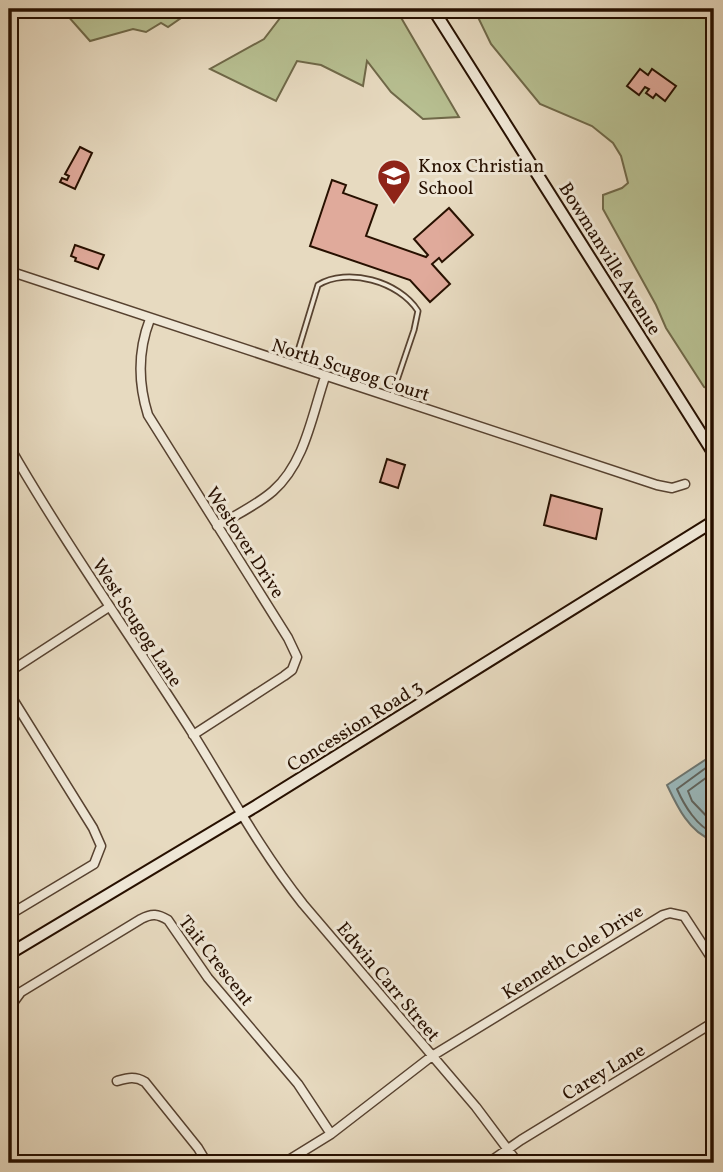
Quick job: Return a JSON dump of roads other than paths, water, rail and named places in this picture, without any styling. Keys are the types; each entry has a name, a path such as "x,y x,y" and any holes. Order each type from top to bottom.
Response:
{"street":[{"name":"Bowmanville Avenue","path":"433,9 714,454"},
{"name":"North Scugog Court","path":"9,271 661,487 672,488 685,484"},
{"name":"Westover Drive","path":"150,319 141,363 144,401 156,430 288,638 297,657 292,670 193,735"},
{"path":"217,526 260,501 289,473 302,447 325,377"},
{"name":"West Scugog Lane","path":"9,446 109,607 193,735 240,815"},
{"name":"Concession Road 3","path":"9,954 240,815 714,521"},
{"path":"9,673 109,607"},
{"path":"9,693 93,828 101,846 94,864 9,915"},
{"name":"Edwin Carr Street","path":"240,815 303,904 432,1056 518,1163"},
{"name":"Kenneth Cole Drive","path":"284,1163 331,1134 432,1056 663,915 670,912 684,916 714,961"},
{"name":"Tait Crescent","path":"10,1007 21,992 141,919 155,914 162,916 168,920 208,978 298,1084 331,1134"},
{"name":"Carey Lane","path":"488,1163 508,1148 714,1022"},
{"path":"117,1081 131,1077 145,1082 207,1163"},
{"path":"707,1163 714,1159"}],"lane":[{"path":"293,366 318,285 340,277 378,283 402,294 418,311 415,330 390,399"}],"water":[{"path":"714,754 714,844 690,825 667,785"}],"place":[{"name":"Knox Christian School","path":"394,206"}]}
